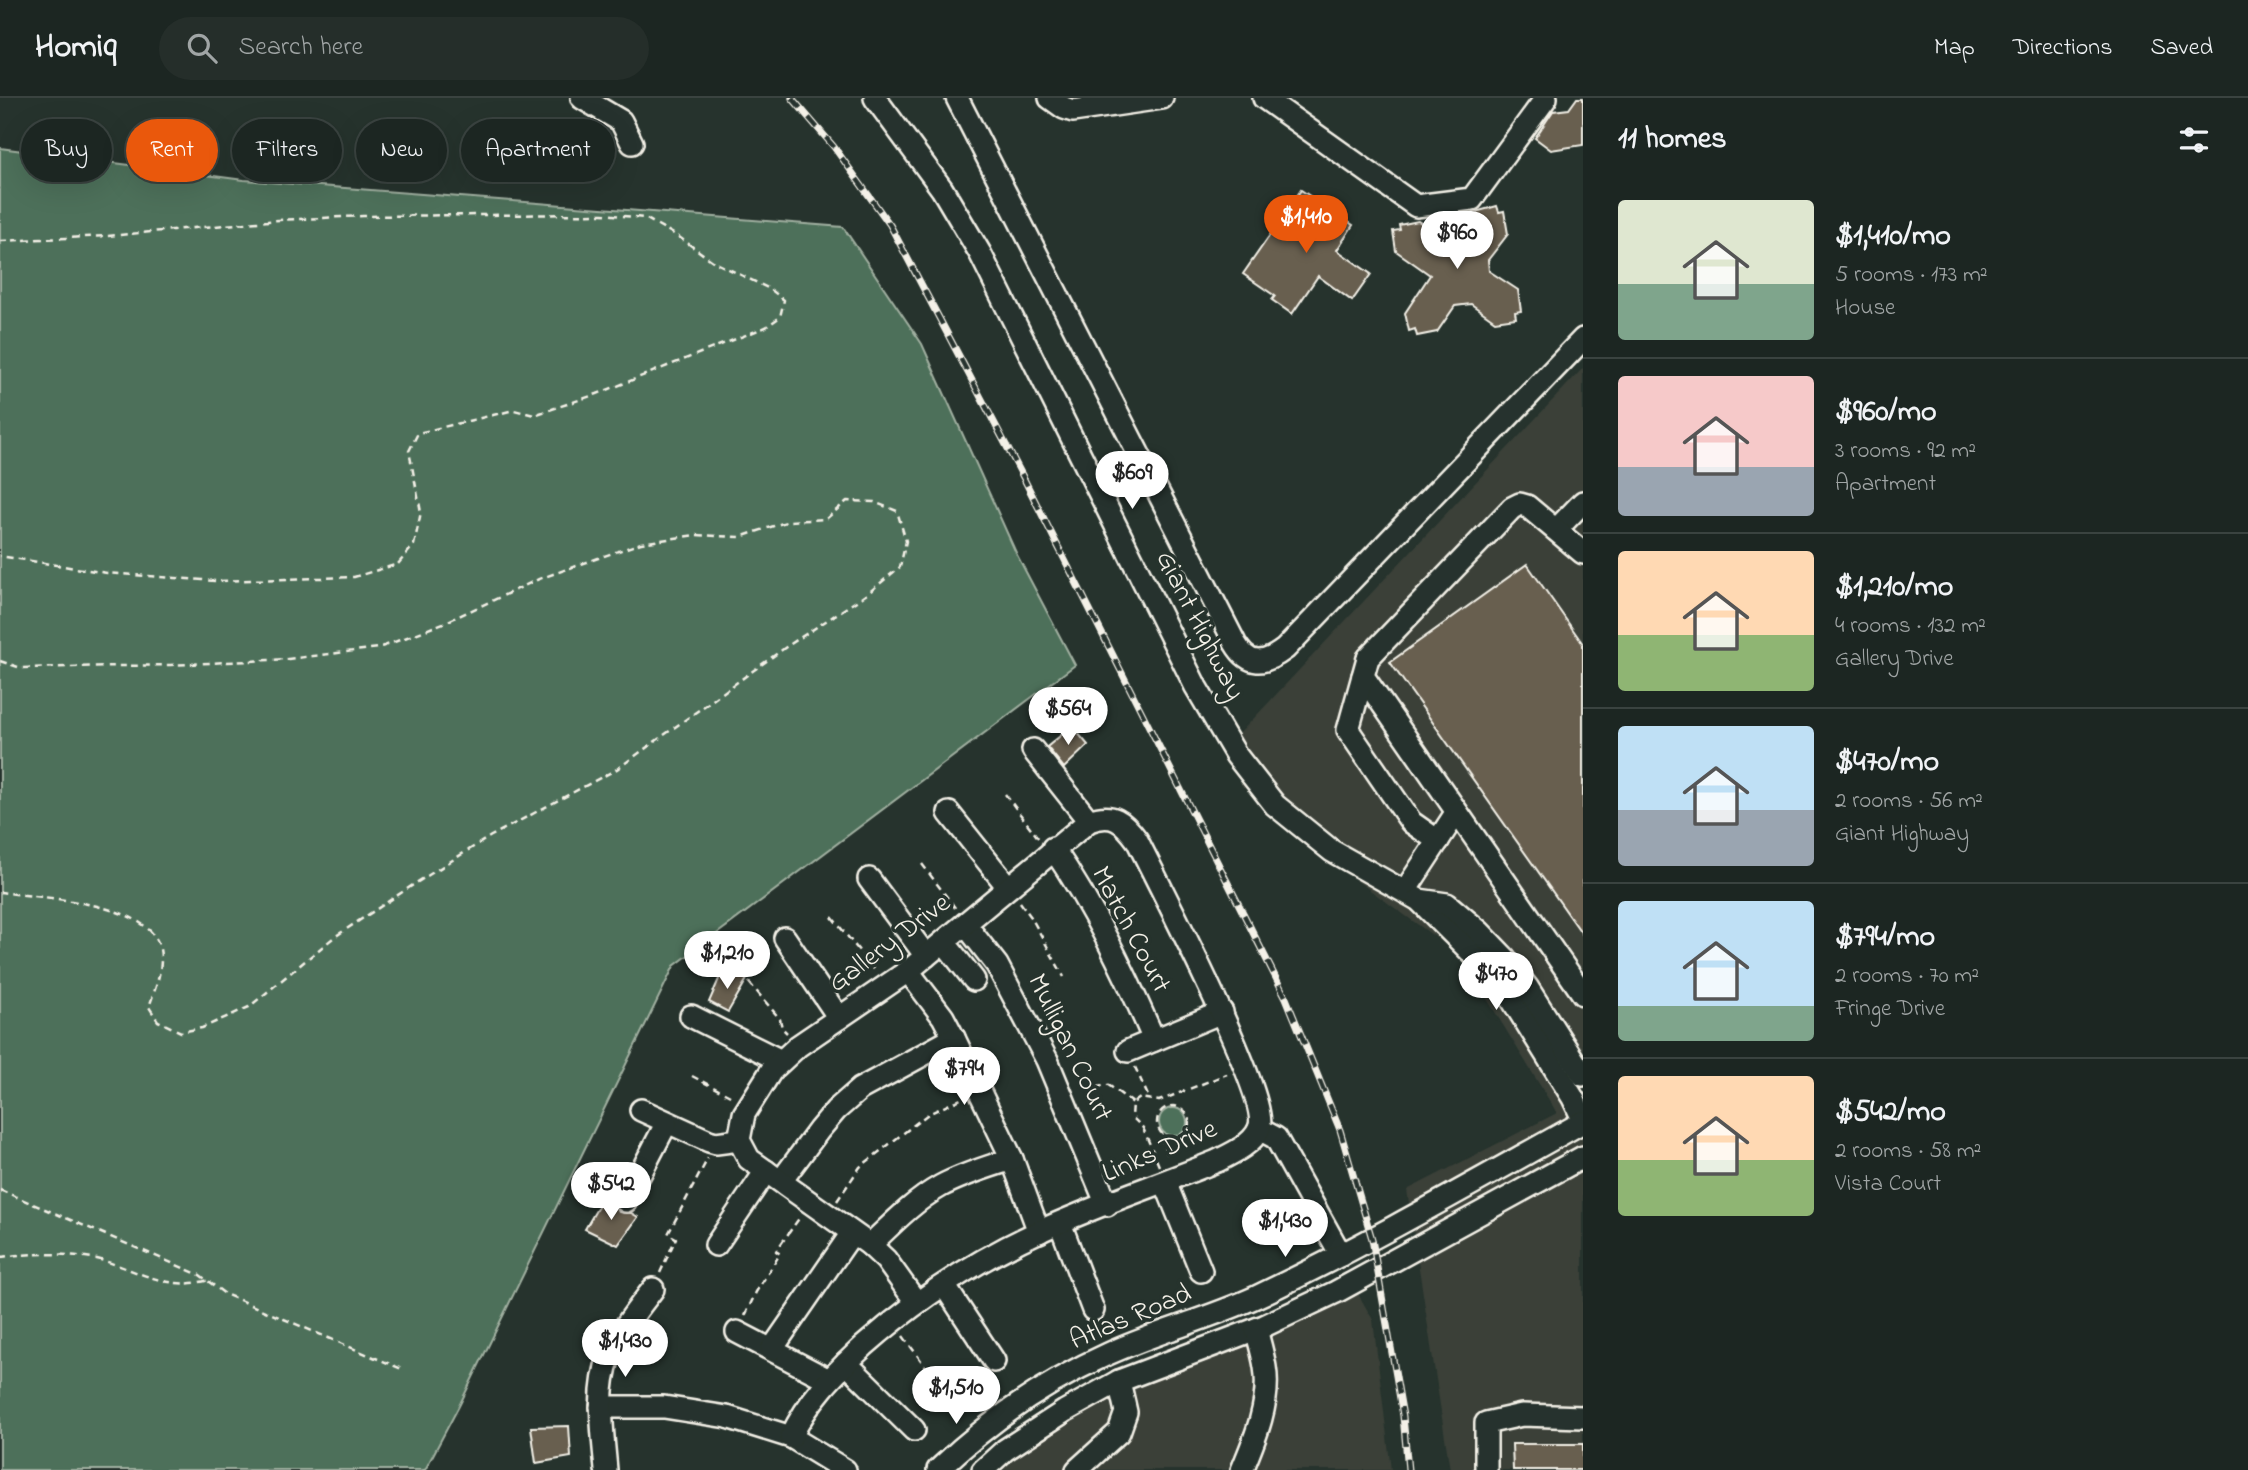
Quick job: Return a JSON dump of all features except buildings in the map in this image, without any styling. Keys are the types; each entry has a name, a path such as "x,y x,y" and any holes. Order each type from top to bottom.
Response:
{"street":[{"path":"583,98 621,121 632,143"},
{"name":"Giant Highway","path":"875,98 942,189 980,253 1196,687 1236,755 1275,805 1332,851 1412,895 1447,904 1480,932 1527,986 1583,1075"},
{"path":"957,98 1235,643 1241,653 1251,660 1261,662 1284,649 1583,339"},
{"path":"1050,98 1073,111 1162,98"},
{"path":"1264,98 1416,206 1472,199 1546,98"},
{"path":"1556,530 1583,502"},
{"path":"1438,841 1411,822 1348,730 1368,658 1512,508 1520,504 1527,506 1583,553"},
{"path":"1363,677 1583,994"},
{"path":"1033,750 1093,820"},
{"path":"949,813 1008,887"},
{"path":"1412,895 1438,841 1456,813"},
{"name":"Links Drive","path":"791,1437 799,1420 829,1380 916,1303 986,1259 1039,1232 1217,1161 1242,1147 1259,1129 1261,1114 1222,1012 1137,840 1125,823 1109,817 1093,820"},
{"name":"Gallery Drive","path":"739,1140 744,1114 771,1071 781,1061 798,1046 908,971 1051,850 1093,820"},
{"name":"Match Court","path":"1051,850 1076,882 1126,975 1154,1040"},
{"path":"869,879 926,956"},
{"name":"Giant Highway","path":"1412,895 1502,982 1573,1098 1583,1120"},
{"name":"Mulligan Court","path":"965,924 996,965 1047,1059 1107,1205"},
{"path":"785,938 839,1018"},
{"path":"944,942 974,980"},
{"path":"908,971 943,1017 954,1038 1012,1159 1039,1232"},
{"path":"1128,1051 1222,1012"},
{"path":"691,1016 781,1061"},
{"path":"716,1245 773,1176 860,1088 954,1038"},
{"path":"641,1110 666,1124 716,1143 739,1140 749,1159 870,1245 886,1261 916,1303"},
{"name":"Atlas Road","path":"938,1470 987,1427 1049,1385 1107,1354 1252,1298 1341,1255 1583,1120"},
{"path":"626,1201 666,1124"},
{"path":"1259,1129 1276,1139 1341,1255"},
{"name":"Atlas Road","path":"983,1470 1005,1450 1065,1411 1119,1381 1256,1329 1336,1292 1583,1157"},
{"path":"870,1245 914,1205 940,1187 1012,1159"},
{"path":"1165,1182 1201,1271"},
{"path":"1060,1223 1093,1310"},
{"path":"772,1349 852,1233"},
{"path":"944,1285 994,1361"},
{"path":"606,1470 601,1407 603,1381 610,1356 628,1322 653,1289"},
{"path":"1242,1470 1262,1415 1266,1391 1266,1369 1256,1329"},
{"path":"737,1332 829,1380"},
{"path":"846,1363 914,1430"},
{"path":"1077,1470 1119,1433 1126,1412 1119,1381"},
{"path":"601,1407 664,1407 727,1417 791,1437 845,1470"},
{"path":"1486,1470 1486,1423 1522,1415 1583,1417"}],"path":[{"path":"0,241 108,236 267,221 363,216 603,214 646,218 714,262 770,289 784,300 780,317 766,327 597,394 534,415 514,411 418,433 409,451 421,512 414,545 398,564 354,577 216,581 107,573 0,556"},
{"path":"0,661 22,668 170,665 288,659 379,648 446,622 539,579 641,543 695,535 740,537 789,521 826,519 847,501 874,502 897,511 906,541 900,567 867,594 786,647 617,769 491,836 333,938 249,1007 202,1028 181,1032 158,1021 149,1007 159,974 160,949 153,932 145,926 108,908 0,892"},
{"path":"1005,794 1051,850"},
{"path":"922,864 965,924"},
{"path":"1008,887 1031,917 1063,977"},
{"path":"832,917 887,986"},
{"path":"741,973 780,1019 782,1028 798,1046"},
{"path":"1128,1051 1149,1098"},
{"path":"1133,1103 1140,1098 1159,1101 1244,1068"},
{"path":"692,1076 749,1106"},
{"path":"1096,1088 1107,1084 1133,1103"},
{"path":"737,1332 756,1292 780,1254 776,1251 860,1167 928,1114 979,1090"},
{"path":"1166,1098 1169,1106"},
{"path":"1133,1103 1132,1117 1143,1128 1165,1182"},
{"path":"1175,1105 1188,1116 1189,1126 1183,1136 1177,1139 1165,1137 1158,1131 1156,1120 1162,1110 1169,1106 1175,1105"},
{"path":"1165,1137 1162,1141 1170,1158"},
{"path":"653,1289 676,1238 668,1234 716,1143"},
{"path":"0,1189 200,1275 225,1294 404,1370"},
{"path":"0,1257 33,1253 92,1258 131,1268 157,1281 194,1284 208,1280"},
{"path":"892,1322 934,1378"}],"shaded area":[{"path":"1583,368 1583,1470 1450,1470 1407,1190 1557,1113 1460,955 1324,857 1241,785 1239,734"},
{"path":"1357,1292 1373,1320 1391,1470 1000,1470 1065,1420 1143,1382"}],"green space":[{"path":"0,148 21,151 21,182 112,182 112,163 126,165 126,182 218,182 218,177 232,178 232,182 269,182 843,227 922,344 1017,555 1075,665 674,966 459,1406 425,1470 0,1470"},
{"path":"1173,1108 1183,1112 1187,1122 1183,1132 1173,1136 1163,1132 1159,1122 1163,1112"}],"railway":[{"path":"792,98 834,147 890,225 1023,477 1286,998 1340,1130 1372,1239 1403,1416 1408,1470"}]}
